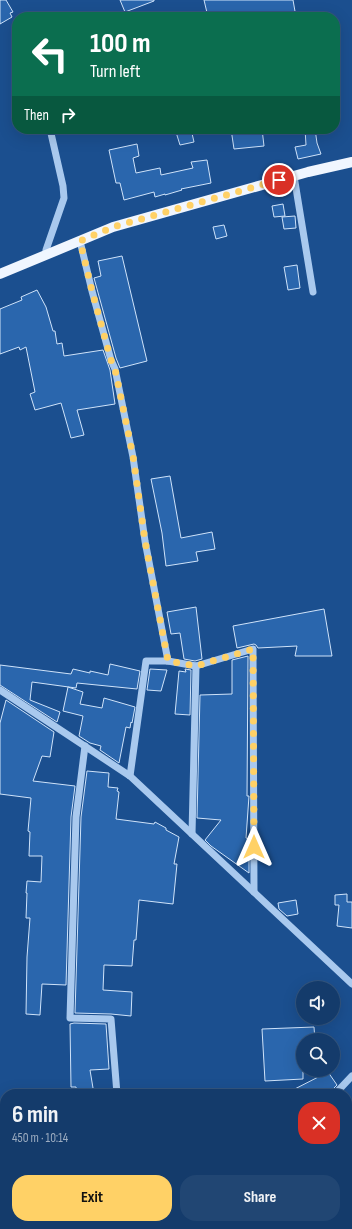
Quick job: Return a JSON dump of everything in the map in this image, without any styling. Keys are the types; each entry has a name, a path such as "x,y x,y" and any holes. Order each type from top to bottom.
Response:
{"main road":[{"path":"0,274 113,227 294,176 352,162"}],"street":[{"path":"46,250 64,198 63,186 51,134"},
{"path":"294,176 313,292"},
{"path":"80,241 92,291 111,360 115,369 132,449 145,541 168,661"},
{"path":"130,776 146,661 168,661 196,666 253,649 254,892"},
{"path":"192,834 196,666"},
{"path":"0,690 130,776 352,984"},
{"path":"85,746 76,817 70,1018 111,1019 117,1089"},
{"path":"340,1089 352,1076"}],"building":[{"path":"0,0 6,0 13,12 10,13 12,17 0,24"},
{"path":"120,0 154,0 154,1 125,12"},
{"path":"204,0 293,0 295,12 207,12"},
{"path":"177,134 192,134 194,142 180,145"},
{"path":"232,134 263,134 264,146 234,149"},
{"path":"305,134 316,134 321,154 298,159 295,147 306,145"},
{"path":"137,144 139,156 133,158 136,173 160,168 161,175 193,168 191,162 207,160 211,183 181,189 182,190 155,197 154,192 124,200 120,183 116,183 109,150"},
{"path":"283,204 285,216 274,217 272,206"},
{"path":"295,216 296,228 284,229 282,217"},
{"path":"224,225 227,236 216,239 213,227"},
{"path":"122,256 147,361 120,368 94,278 101,276 98,261"},
{"path":"297,265 300,288 288,290 284,267"},
{"path":"37,290 46,307 53,331 55,331 57,344 62,343 64,356 103,350 110,370 115,404 77,410 84,435 71,438 61,403 35,410 30,394 35,392 26,347 20,350 19,347 0,354 0,309 22,300 21,297"},
{"path":"170,476 181,538 212,532 215,549 196,552 198,561 166,566 162,533 151,479"},
{"path":"196,607 202,659 195,661 184,659 180,633 171,634 167,612"},
{"path":"324,609 332,656 295,656 297,646 258,648 254,644 237,648 233,626"},
{"path":"248,656 247,796 249,796 246,838 249,839 249,873 211,846 205,840 221,820 197,818 200,695 232,694 232,660"},
{"path":"110,664 140,671 137,689 77,683 76,688 32,682 30,700 60,712 57,722 0,685 0,665 71,674 73,669 108,675"},
{"path":"150,669 167,670 161,691 147,690"},
{"path":"185,669 191,670 190,715 175,714 179,671 186,672"},
{"path":"68,687 83,692 80,704 102,708 104,698 135,707 130,728 126,727 119,763 100,750 101,746 90,743 79,736 83,716 63,711"},
{"path":"6,700 54,732 50,757 42,756 33,781 75,786 71,817 66,985 42,984 40,1015 26,1014 27,957 30,918 26,918 26,893 27,881 41,882 42,856 29,856 30,832 28,831 31,798 0,794 0,723"},
{"path":"87,771 109,773 108,787 118,788 117,791 119,792 116,819 154,824 155,822 179,837 174,864 177,864 173,904 139,900 136,940 134,940 132,966 104,965 103,990 132,992 131,1016 75,1013 81,817"},
{"path":"347,894 347,902 352,902 352,928 337,926 339,905 335,905 335,895"},
{"path":"296,900 298,914 287,916 279,909 278,903"},
{"path":"70,1024 106,1024 109,1069 90,1070 93,1089 76,1089 76,1087 71,1087"},
{"path":"314,1027 314,1033 296,1033 296,1077 303,1077 303,1079 265,1081 262,1029"},
{"path":"318,1077 331,1077 337,1085 333,1089 295,1089"}],"route":[{"path":"254,847 253,649 196,666 168,661 145,541 133,456 115,369 111,360 92,291 80,241 113,227 279,180"}]}
